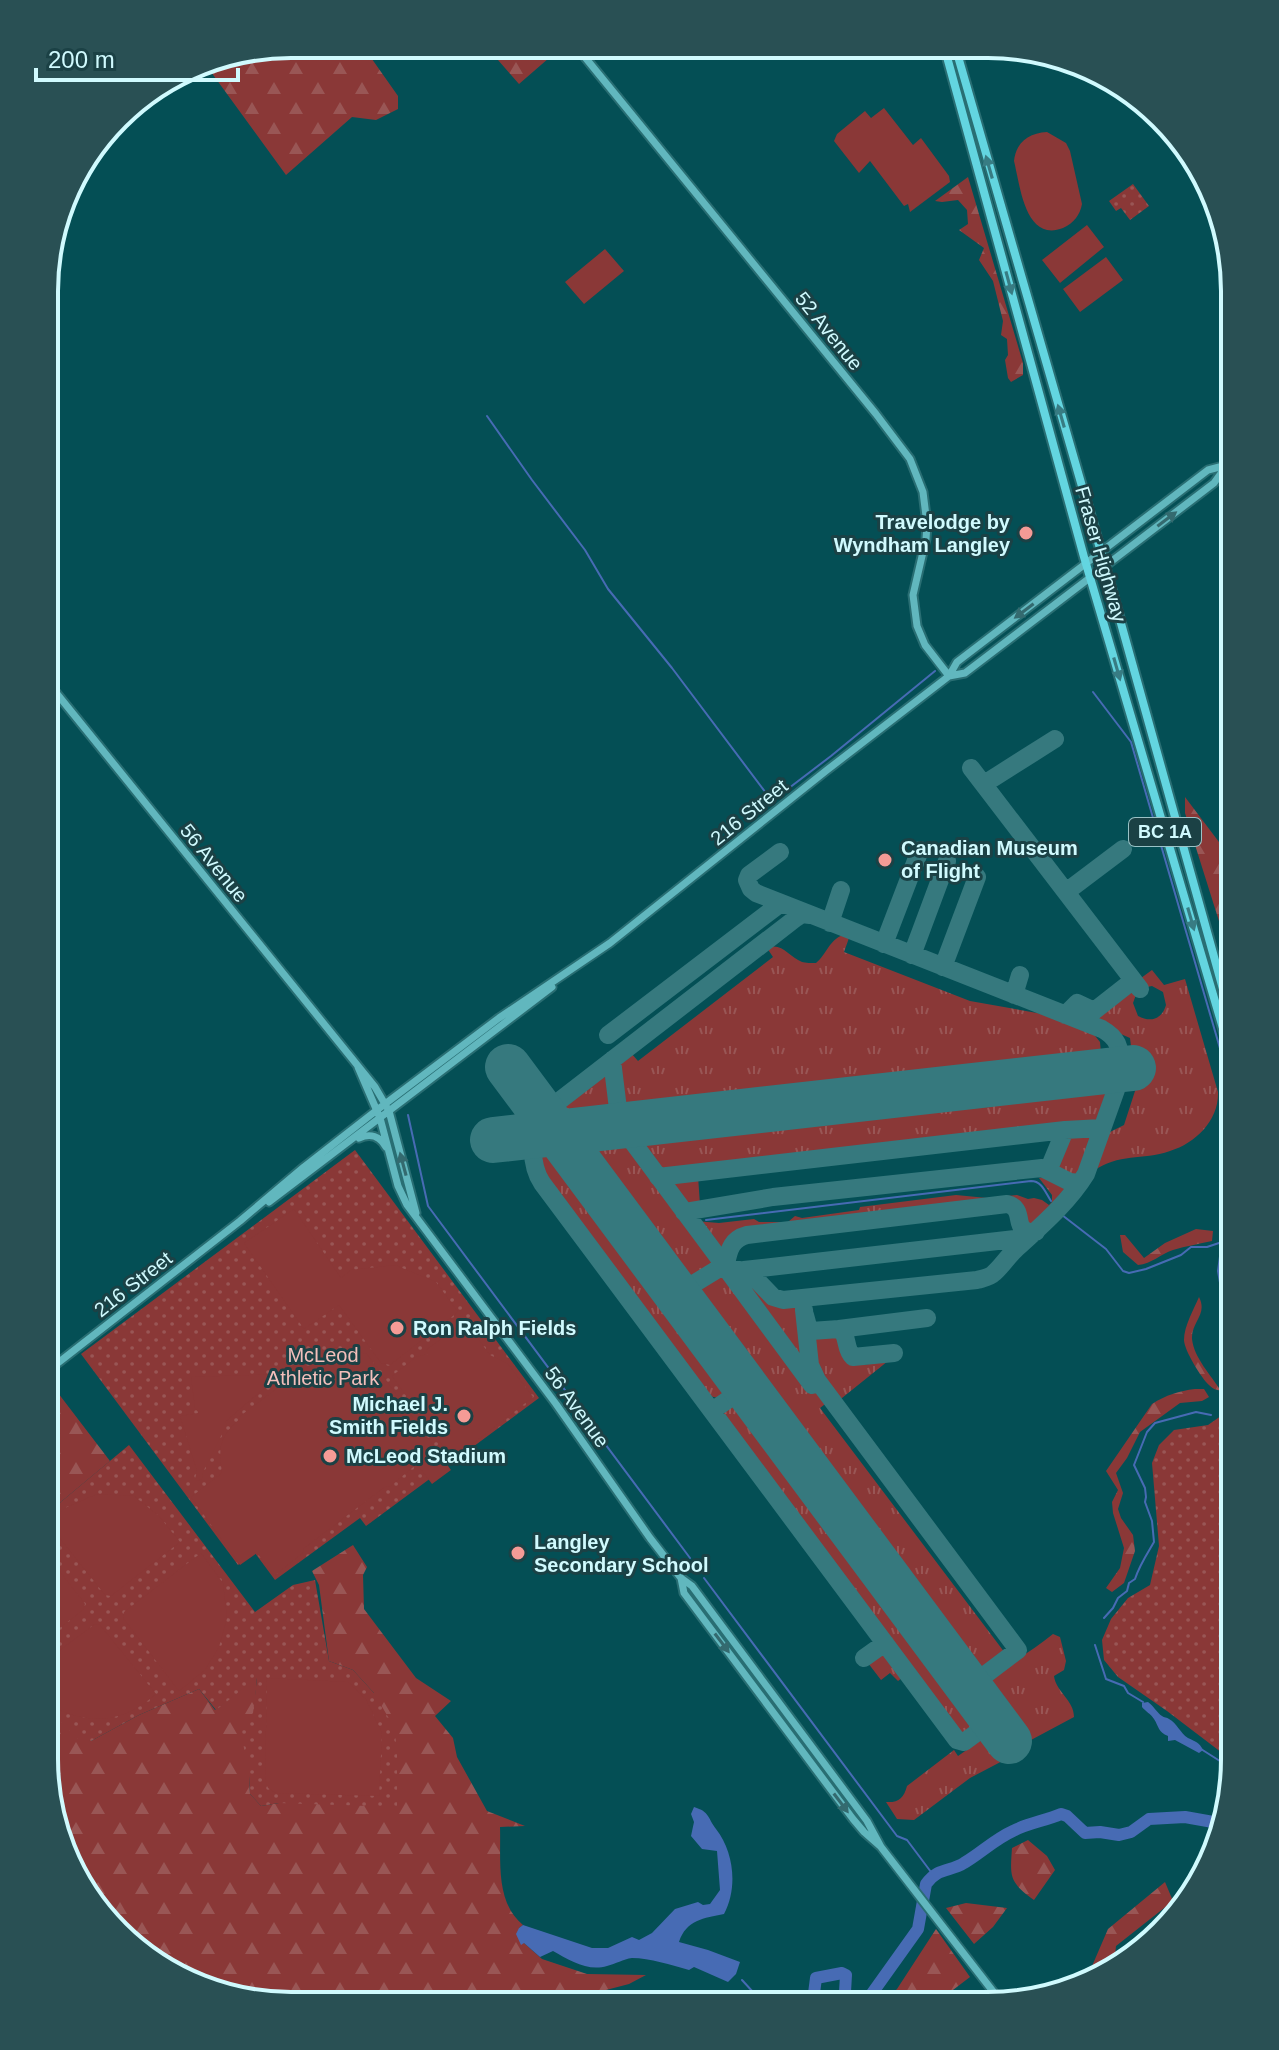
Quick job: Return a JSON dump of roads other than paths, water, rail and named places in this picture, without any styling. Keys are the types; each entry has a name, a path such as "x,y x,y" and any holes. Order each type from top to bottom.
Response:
{"main road":[{"name":"52 Avenue","path":"586,58 910,459 923,492 927,524 913,595 917,626 925,645 949,676"},
{"name":"Fraser Highway","path":"947,58 1086,564 1221,1022"},
{"name":"Fraser Highway","path":"958,58 1221,982"},
{"name":"216 Street","path":"58,1363 304,1167 536,1001 949,676 957,662 1208,470 1221,467"},
{"name":"216 Street","path":"949,676 965,673 1214,483 1221,473"},
{"name":"56 Avenue","path":"58,695 375,1087 387,1108 417,1217"},
{"name":"56 Avenue","path":"358,1067 378,1114 398,1186 407,1205 681,1578 692,1586 871,1826 881,1847"},
{"name":"216 Street","path":"240,1221 346,1144 378,1114"},
{"path":"346,1144 364,1136 374,1136 383,1142 390,1155"},
{"name":"56 Avenue","path":"681,1578 684,1593 853,1819 881,1847 993,1992"},
{"path":"805,1755 817,1754"}],"water":[{"path":"1148,1702 1203,1750 1199,1753 1175,1740 1168,1741 1168,1736 1160,1731 1153,1717 1142,1707 1142,1703"},
{"path":"694,1807 708,1815 727,1848 732,1870 731,1893 724,1914 691,1925 679,1942 740,1962 736,1974 728,1982 694,1967 689,1970 639,1958 600,1967 586,1966 553,1951 540,1957 524,1943 521,1945 516,1934 523,1925 592,1948 608,1948 632,1937 639,1940 652,1933 675,1909 698,1902 710,1904 720,1890 717,1851 702,1849 691,1836"}],"waterway":[{"path":"487,416 585,550 608,589 772,801 935,671"},
{"path":"1093,692 1131,742 1221,1052"},
{"path":"408,1115 428,1206 690,1558"},
{"path":"706,1220 1031,1181 1041,1185 1051,1201"},
{"path":"1062,1215 1106,1249 1123,1271 1129,1273 1181,1255 1191,1247 1207,1247 1221,1242"},
{"path":"1221,1249 1218,1271 1221,1288"},
{"path":"1221,1305 1221,1329"},
{"path":"1104,1618 1135,1579 1154,1542 1145,1488 1134,1465 1147,1432 1155,1423 1196,1412 1211,1415"},
{"path":"704,1578 897,1836 907,1840 934,1876"},
{"path":"1095,1645 1106,1679 1124,1686 1128,1693 1143,1702"},
{"path":"1201,1749 1221,1762"},
{"path":"873,1992 918,1929 926,1884 940,1872 964,1863 1006,1834 1061,1814 1085,1833 1119,1835 1131,1832 1149,1819 1185,1817 1212,1822"},
{"path":"814,1992 816,1978 842,1973 846,1975 845,1992"},
{"path":"742,1980 753,1992"}],"place":[{"name":"Travelodge by Wyndham Langley","path":"1026,533"},
{"name":"Canadian Museum of Flight","path":"885,860"},
{"name":"Ron Ralph Fields","path":"397,1328"},
{"name":"Michael J. Smith Fields","path":"464,1416"},
{"name":"McLeod Stadium","path":"330,1456"},
{"name":"Langley Secondary School","path":"518,1553"}],"park label":[{"name":"McLeod Athletic Park","path":"323,1366"}]}
